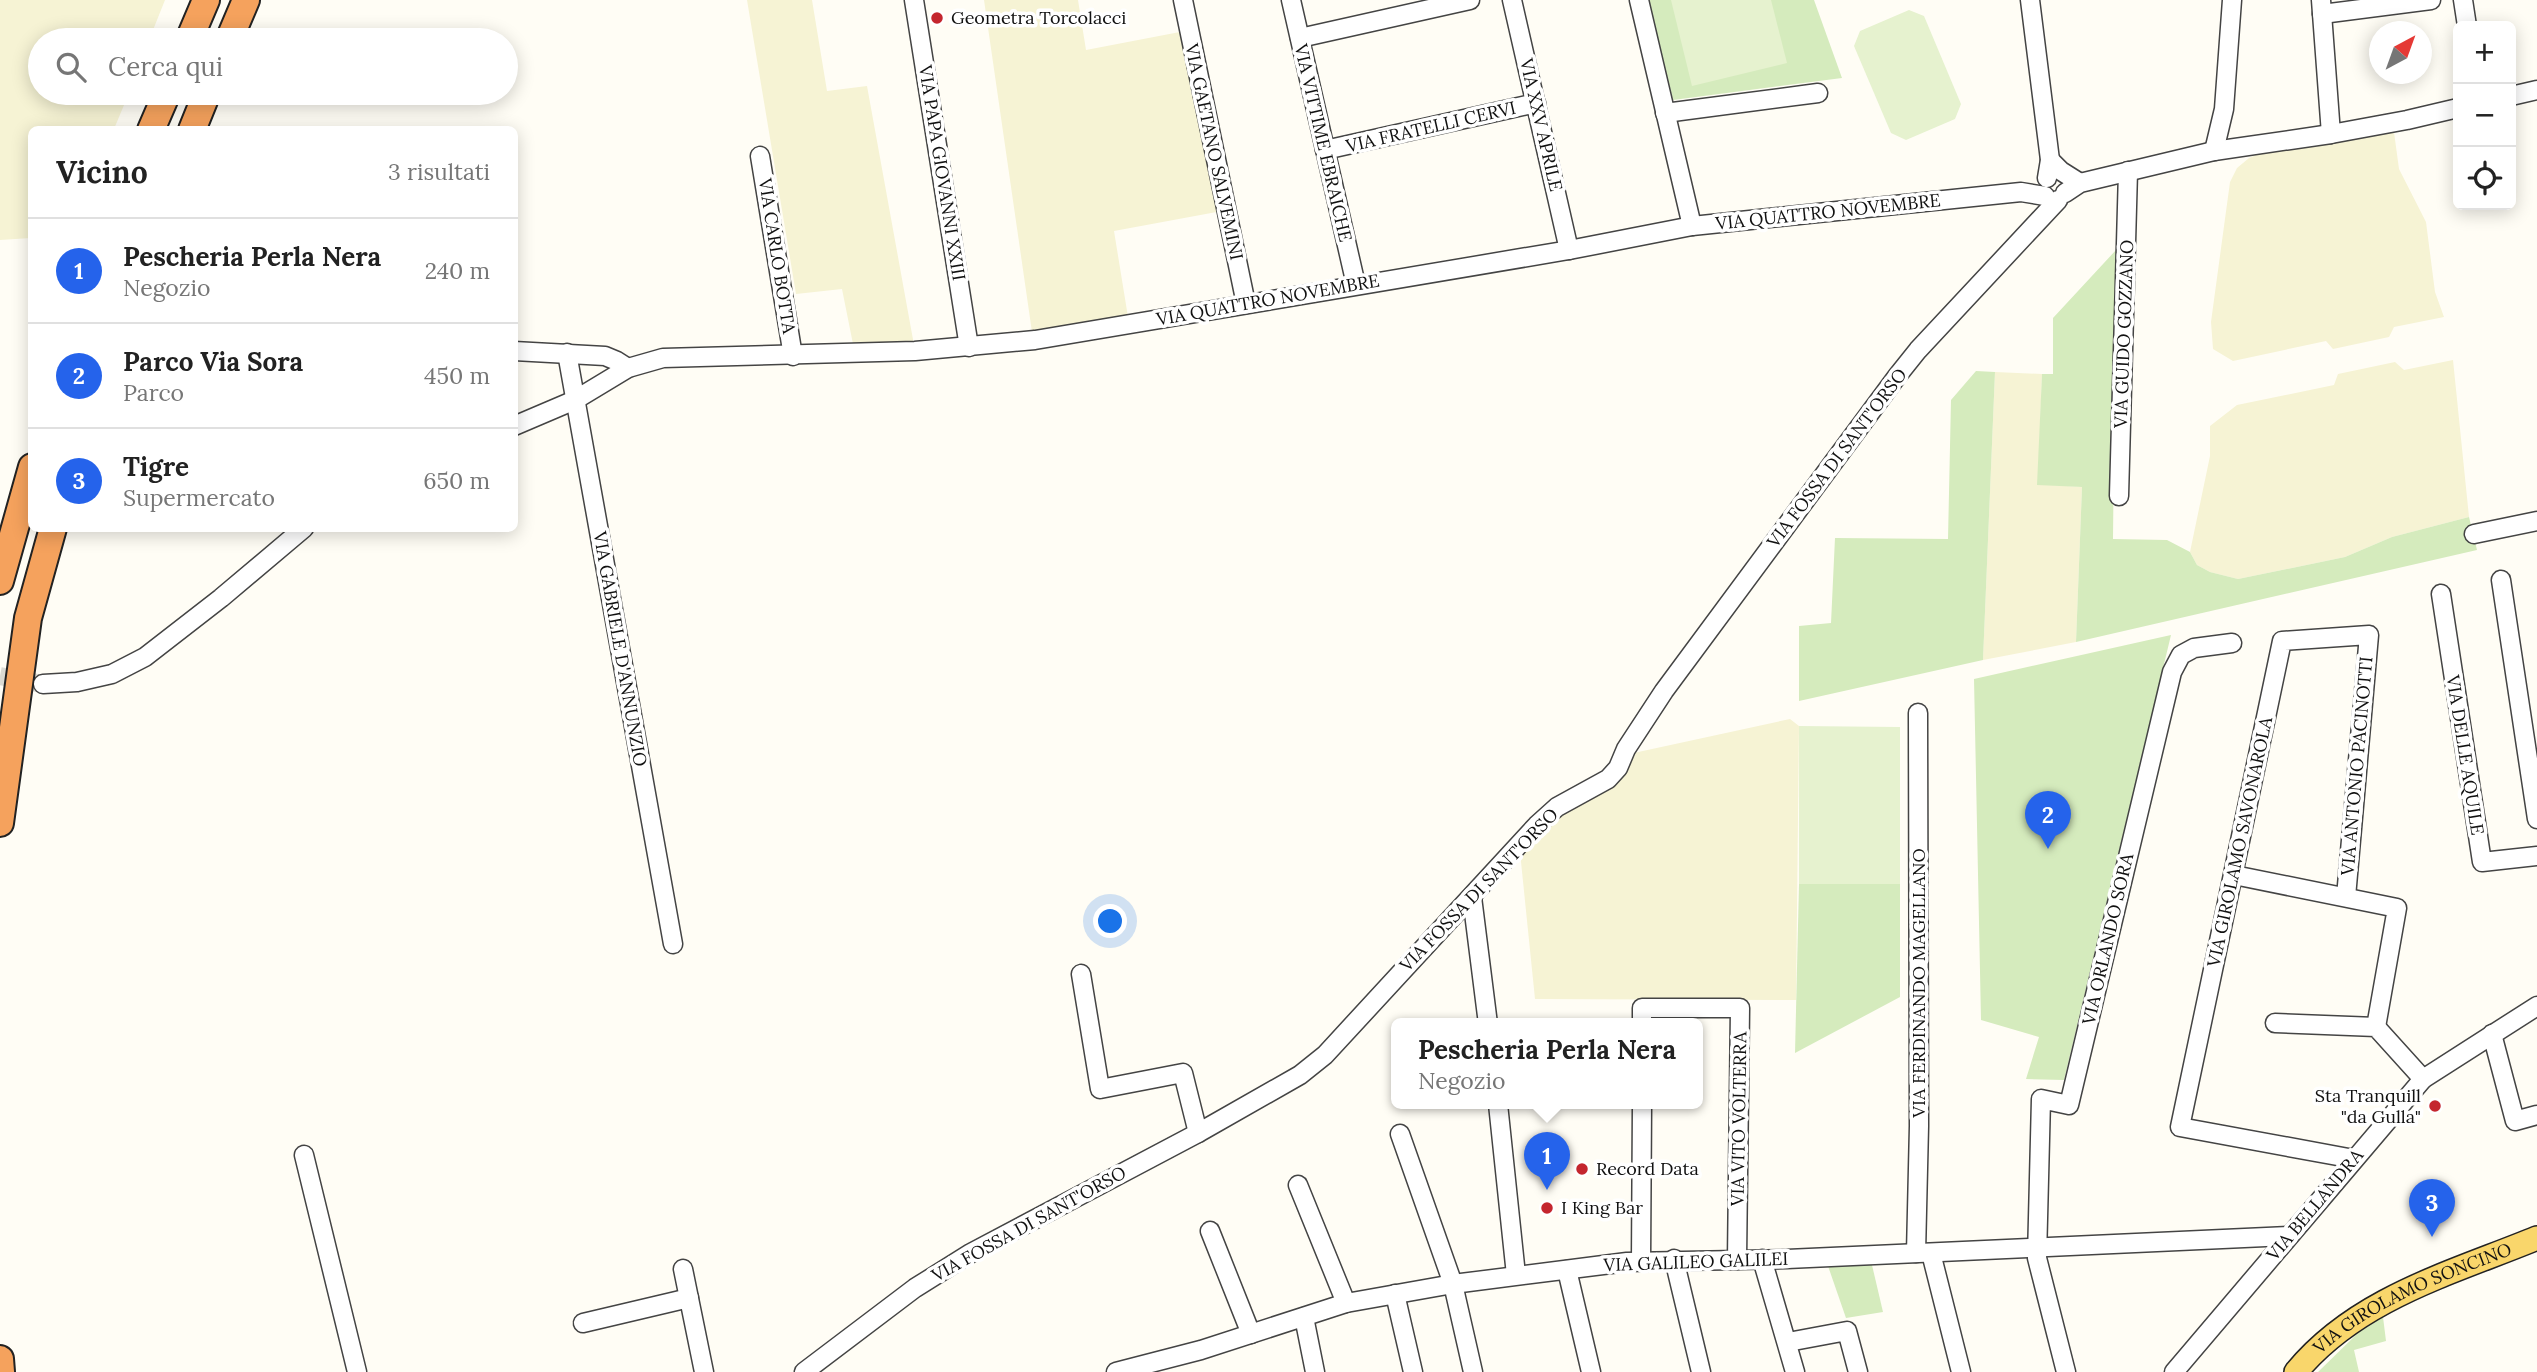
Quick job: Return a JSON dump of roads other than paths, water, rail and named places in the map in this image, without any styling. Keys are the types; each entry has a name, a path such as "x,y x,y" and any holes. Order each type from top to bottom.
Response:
{"highway":[{"path":"194,28 206,0"},
{"path":"234,28 246,0"},
{"path":"153,126 162,105"},
{"path":"194,126 202,105"},
{"path":"0,581 28,481"},
{"path":"0,823 28,618 52,532"},
{"path":"0,1359 1,1372"}],"main road":[{"name":"VIA GIROLAMO SONCINO","path":"2296,1372 2341,1328 2377,1305 2537,1238"}],"street":[{"name":"VIA PAPA GIOVANNI XXIII","path":"914,0 969,347"},
{"name":"VIA GAETANO SALVEMINI","path":"1183,0 1246,304"},
{"name":"VIA VITTIME EBRAICHE","path":"1291,0 1356,285"},
{"path":"1300,38 1470,0"},
{"name":"VIA XXV APRILE","path":"1513,0 1569,250"},
{"path":"1639,0 1692,226"},
{"path":"2029,0 2056,187"},
{"path":"2222,149 2232,0"},
{"path":"2331,134 2321,7 2431,0"},
{"path":"2463,0 2466,21"},
{"path":"2516,95 2537,90"},
{"path":"1665,113 1818,93"},
{"name":"VIA FRATELLI CERVI","path":"1325,150 1536,103"},
{"name":"VIA QUATTRO NOVEMBRE","path":"518,424 575,400 628,368 663,358 793,356 969,347 1035,340 1569,250 1692,226 2056,187 2222,149 2331,134 2453,109"},
{"name":"VIA CARLO BOTTA","path":"760,156 793,356"},
{"path":"2050,160 2061,171 2056,187"},
{"name":"VIA GUIDO GOZZANO","path":"2119,496 2128,171"},
{"name":"VIA FOSSA DI SANT'ORSO","path":"804,1372 915,1288 971,1253 1198,1133 1300,1075 1325,1055 1557,807 1608,779 1618,768 1626,749 1684,663 1898,375 1918,350 2050,210 2056,187"},
{"path":"518,351 605,356 628,368"},
{"name":"VIA GABRIELE D'ANNUNZIO","path":"567,353 673,944"},
{"path":"2474,534 2537,522"},
{"path":"43,684 76,682 112,674 145,657 299,532"},
{"path":"2501,580 2537,819"},
{"name":"VIA DELLE AQUILE","path":"2441,594 2482,862 2537,856"},
{"name":"VIA GIROLAMO SAVONAROLA","path":"2354,1159 2180,1127 2282,642 2369,635"},
{"name":"VIA ANTONIO PACINOTTI","path":"2346,897 2369,635"},
{"name":"VIA ORLANDO SORA","path":"2038,1247 2041,1099 2068,1105 2172,672 2181,655 2194,648 2232,643"},
{"name":"VIA FERDINANDO MAGELLANO","path":"1918,713 1919,1126 1924,1253 1961,1372"},
{"path":"2234,875 2397,908 2376,1027"},
{"path":"1472,897 1487,1018"},
{"path":"1081,974 1100,1089 1183,1073 1198,1133"},
{"name":"VIA BELLANDRA","path":"2174,1372 2423,1079 2537,1006"},
{"name":"VIA VITO VOLTERRA","path":"1642,1018 1643,1008 1740,1008 1737,1259"},
{"path":"2275,1023 2376,1027 2423,1079"},
{"path":"2492,1034 2515,1121 2537,1115"},
{"path":"1499,1109 1516,1275"},
{"path":"1641,1261 1642,1109"},
{"path":"1400,1134 1452,1284 1473,1372"},
{"path":"304,1155 357,1372"},
{"path":"1298,1185 1346,1303"},
{"path":"1210,1231 1251,1334"},
{"name":"VIA GALILEO GALILEI","path":"1116,1372 1251,1334 1346,1303 1516,1275 1674,1259 1762,1259 1924,1253 2289,1236"},
{"path":"2038,1247 2038,1258 2066,1372"},
{"path":"1674,1259 1701,1372"},
{"path":"1762,1259 1795,1372"},
{"path":"683,1269 704,1372"},
{"path":"1567,1270 1591,1372"},
{"path":"1395,1294 1413,1372"},
{"path":"583,1323 689,1298"},
{"path":"1304,1317 1315,1372"},
{"path":"1788,1342 1847,1331 1857,1372"}],"tunnel":[{"path":"0,676 43,684"}],"place":[{"name":"Geometra Torcolacci","path":"937,18"},
{"name":"Parco Via Sora","path":"2048,849"},
{"name":"Sta Tranquill \"da Gulla\"","path":"2435,1106"},
{"name":"Record Data","path":"1582,1169"},
{"name":"Pescheria Perla Nera","path":"1547,1190"},
{"name":"I King Bar","path":"1547,1208"},
{"name":"Tigre","path":"2432,1237"}]}
